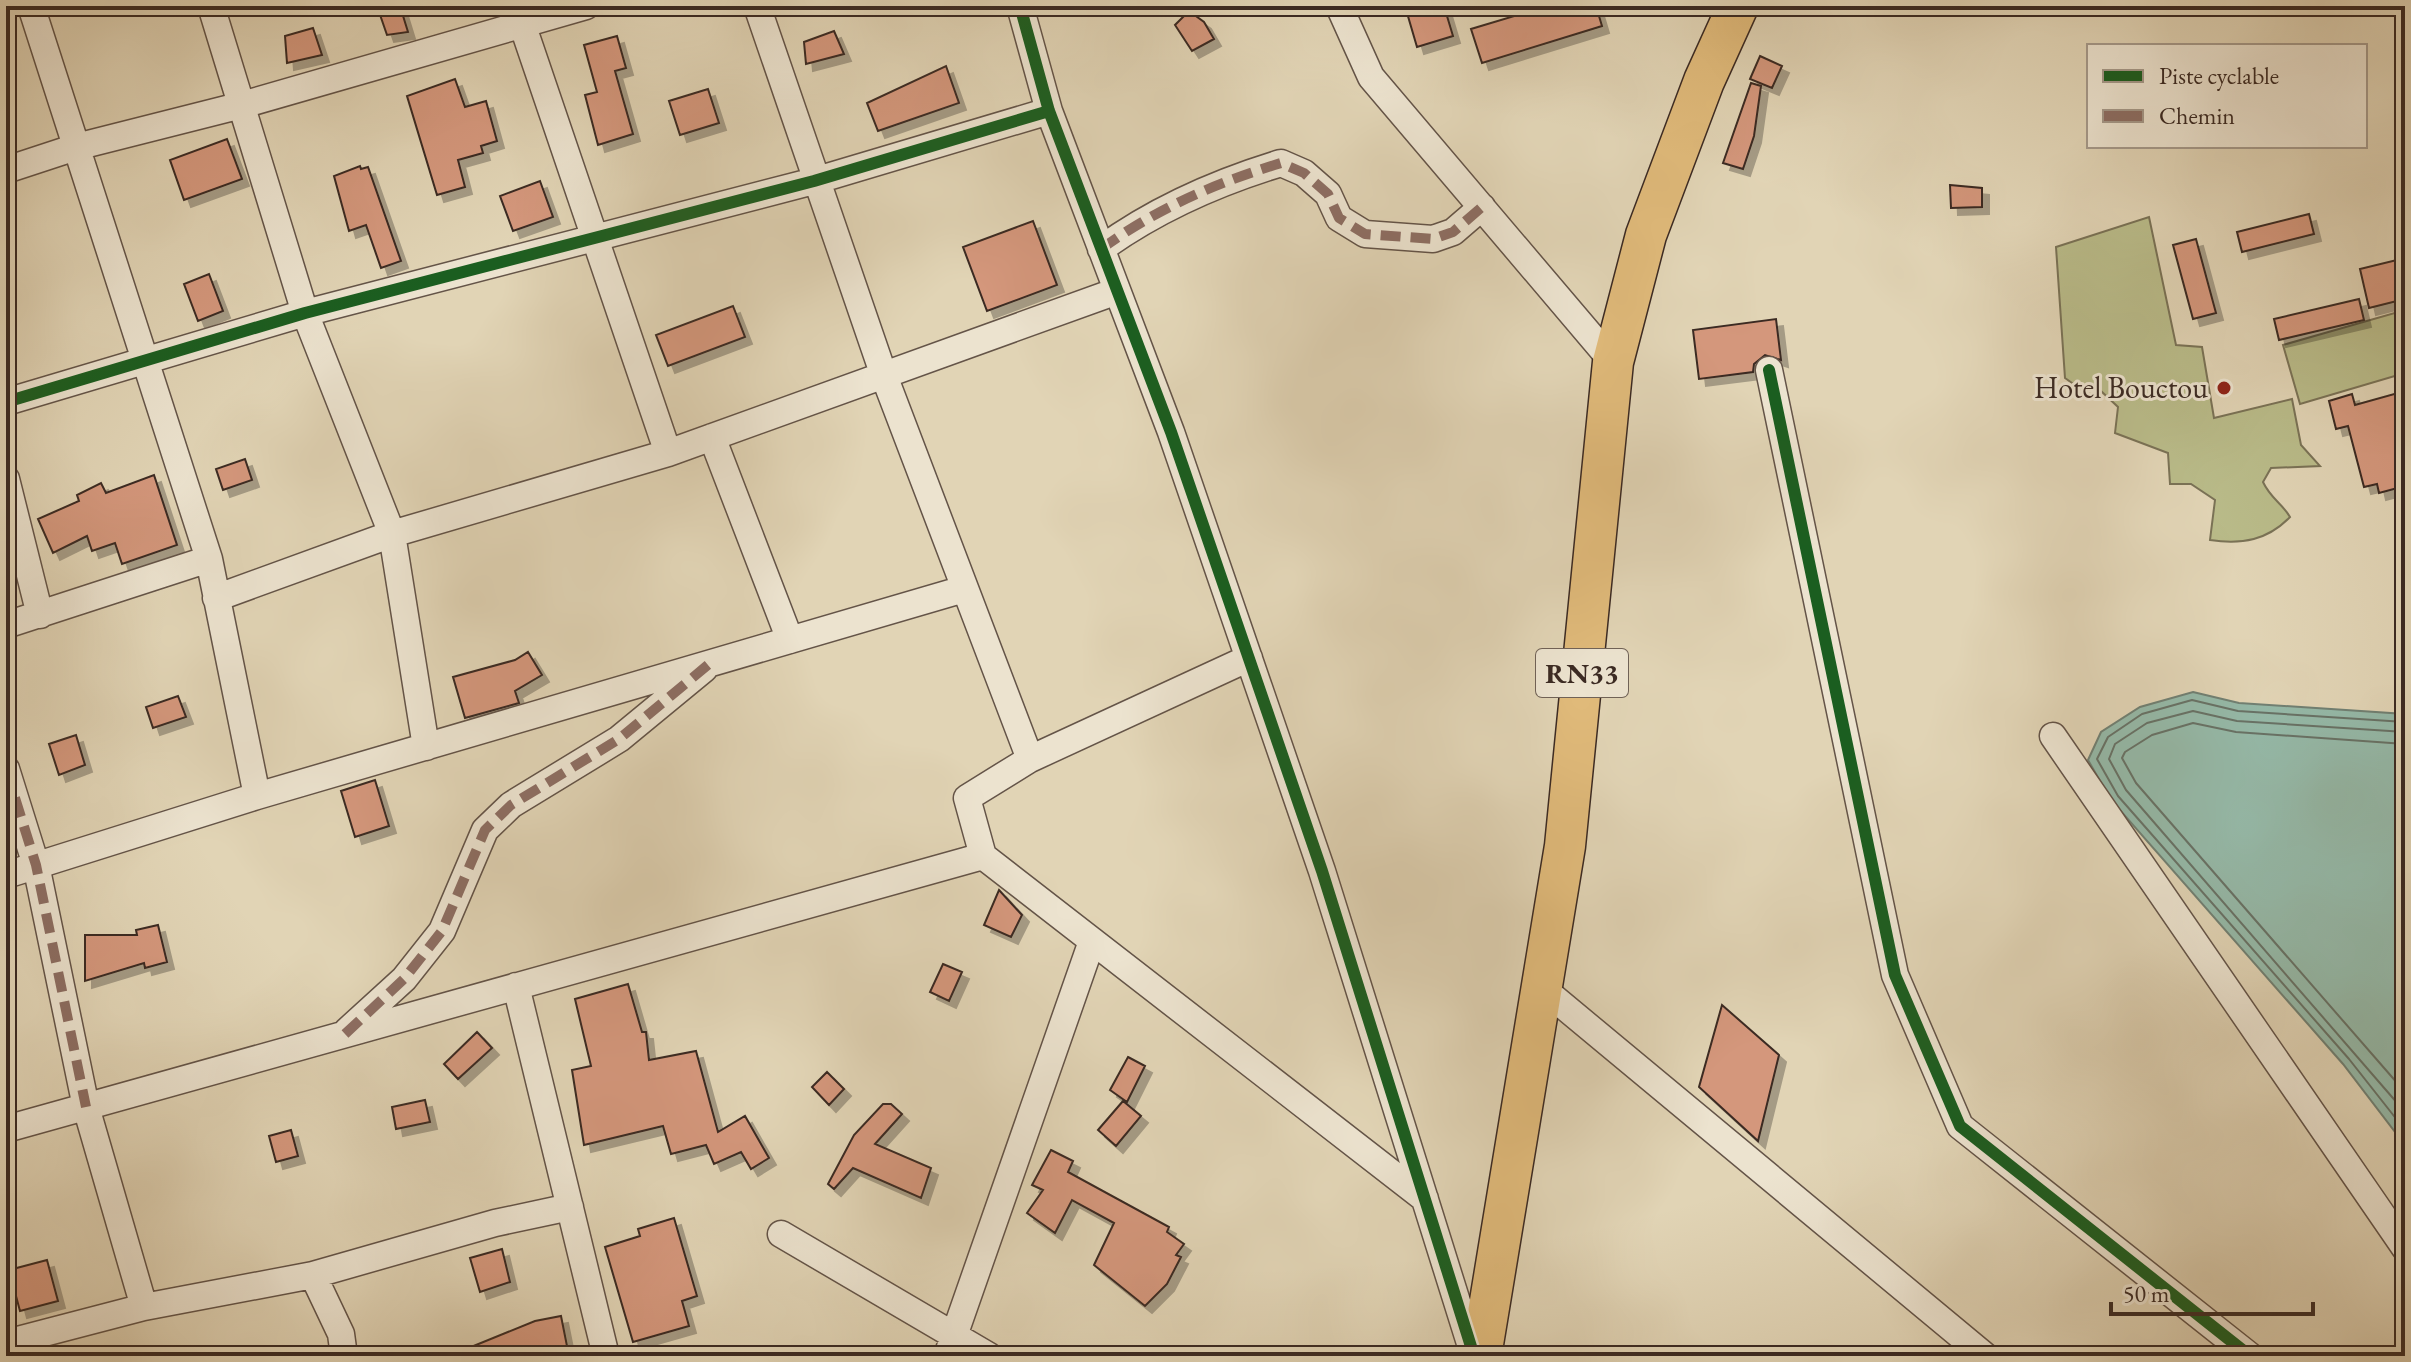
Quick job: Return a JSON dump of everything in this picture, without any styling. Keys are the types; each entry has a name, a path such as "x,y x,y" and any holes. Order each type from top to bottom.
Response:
{"main road":[{"name":"RN33","path":"1481,1356 1565,846 1613,362 1646,235 1704,81 1738,6"}],"street":[{"path":"31,6 209,559 257,796"},
{"path":"211,6 305,313 392,534 426,747"},
{"path":"6,170 76,147 242,105 519,14 586,6"},
{"path":"757,6 814,181 883,373 1030,759"},
{"path":"1020,6 1049,111 1171,432 1322,871 1474,1356"},
{"path":"1339,6 1371,77 1613,362"},
{"path":"519,14 668,453"},
{"path":"6,402 305,313 814,181 1049,111"},
{"path":"1101,249 1140,221 1181,199 1281,163 1304,173 1328,194 1339,218 1365,234 1433,239 1453,232 1482,207"},
{"path":"216,598 392,534 668,453 1117,291"},
{"path":"1769,370 1895,975 1960,1126 2250,1356"},
{"path":"712,437 790,640"},
{"path":"6,479 40,615"},
{"path":"6,625 209,559"},
{"path":"6,875 257,796 964,589"},
{"path":"1249,658 1030,759 967,798 983,856 1425,1199"},
{"path":"345,1034 404,979 442,931 485,830 511,805 619,739 709,664"},
{"path":"2053,736 2405,1248"},
{"path":"6,769 36,865 86,1107 144,1307"},
{"path":"6,1129 983,856"},
{"path":"951,1346 1092,941"},
{"path":"516,986 606,1356"},
{"path":"1542,988 1985,1356"},
{"path":"6,1343 144,1307 313,1275 495,1223 570,1207"},
{"path":"781,1234 951,1346 989,1356"},
{"path":"313,1275 341,1334 344,1356"}],"shaded area":[{"path":"2149,217 2176,345 2202,347 2214,418 2292,399 2301,445 2320,466 2271,468 2263,482 2290,517 2263,536 2233,542 2210,540 2215,500 2191,484 2170,484 2168,453 2115,433 2118,407 2101,391 2082,390 2065,378 2056,247"},
{"path":"2405,310 2405,373 2300,404 2283,345"}],"water":[{"path":"2193,692 2239,703 2405,714 2405,1145 2343,1064 2111,800 2088,760 2101,732 2140,707"}],"building":[{"path":"377,6 400,6 408,32 387,35"},
{"path":"1405,6 1444,6 1453,36 1417,47"},
{"path":"1548,6 1596,6 1602,26 1482,63 1471,29"},
{"path":"1189,11 1204,22 1214,39 1192,51 1175,25"},
{"path":"313,28 322,55 287,63 285,36"},
{"path":"834,31 844,54 806,64 804,42"},
{"path":"617,36 626,68 615,71 633,134 598,145 585,95 597,92 584,45"},
{"path":"1760,56 1782,66 1772,88 1750,79"},
{"path":"946,66 959,103 878,131 867,103"},
{"path":"455,79 465,107 486,101 497,141 481,146 483,153 458,160 465,187 437,195 407,96"},
{"path":"1751,83 1761,86 1754,136 1743,169 1723,163"},
{"path":"708,89 719,123 680,135 669,101"},
{"path":"227,139 242,179 184,200 170,160"},
{"path":"360,166 361,169 368,167 401,261 381,268 366,225 349,231 334,176"},
{"path":"540,181 553,217 513,231 500,196"},
{"path":"1950,185 1982,188 1982,207 1951,208"},
{"path":"2309,214 2314,234 2242,252 2237,232"},
{"path":"1033,221 1057,285 987,311 963,247"},
{"path":"2196,239 2216,313 2193,319 2173,245"},
{"path":"2405,258 2405,299 2369,308 2360,269"},
{"path":"209,274 223,311 198,321 184,284"},
{"path":"2359,299 2364,320 2279,340 2274,319"},
{"path":"733,306 745,337 668,366 656,335"},
{"path":"1776,319 1781,360 1765,355 1754,364 1753,372 1699,379 1693,330"},
{"path":"2405,391 2405,486 2379,493 2377,484 2364,487 2348,426 2336,429 2329,401 2352,394 2355,405"},
{"path":"245,459 252,480 223,490 216,469"},
{"path":"154,475 177,545 122,564 115,543 92,551 87,536 53,553 38,519 79,501 77,495 101,483 106,493"},
{"path":"528,652 542,675 515,691 519,703 465,718 453,677 515,660"},
{"path":"178,696 186,717 153,728 146,707"},
{"path":"76,735 85,765 59,775 49,744"},
{"path":"375,780 389,826 355,837 341,791"},
{"path":"999,890 1022,915 1011,937 984,925"},
{"path":"158,925 167,962 145,968 144,963 85,981 85,935 137,935 136,930"},
{"path":"943,964 962,972 949,1001 930,992"},
{"path":"628,984 642,1032 646,1032 649,1060 696,1051 718,1132 745,1116 769,1158 751,1169 741,1152 714,1164 706,1145 671,1154 663,1126 584,1145 572,1070 591,1066 575,999"},
{"path":"1722,1005 1779,1055 1758,1141 1699,1087"},
{"path":"477,1032 492,1048 458,1079 444,1064"},
{"path":"1128,1057 1145,1066 1127,1102 1110,1090"},
{"path":"827,1072 844,1089 829,1105 812,1087"},
{"path":"425,1100 430,1122 396,1129 392,1107"},
{"path":"1123,1101 1141,1116 1116,1146 1098,1130"},
{"path":"883,1104 891,1104 902,1114 875,1144 931,1168 921,1198 853,1168 834,1189 828,1184 854,1135"},
{"path":"291,1130 298,1156 276,1162 269,1136"},
{"path":"1051,1150 1073,1161 1068,1172 1169,1227 1167,1232 1184,1244 1176,1255 1181,1257 1167,1284 1145,1306 1094,1265 1114,1223 1072,1200 1055,1233 1027,1213 1043,1190 1032,1185"},
{"path":"674,1218 697,1296 682,1301 689,1326 633,1342 605,1247 640,1236 638,1229"},
{"path":"502,1249 510,1282 480,1292 470,1258"},
{"path":"47,1260 58,1301 20,1311 9,1270"},
{"path":"561,1316 567,1346 529,1356 449,1356 535,1321"}],"marked path":[{"path":"1101,249 1187,198 1281,163 1304,173 1328,194 1339,218 1365,234 1433,239 1453,232 1482,207"},
{"path":"345,1034 404,979 442,931 485,830 511,805 619,739 709,664"},
{"path":"6,769 36,865 86,1107"}],"cycle path":[{"path":"1020,6 1049,111 1171,432 1322,871 1474,1356"},
{"path":"6,402 305,313 814,181 1049,111"},
{"path":"1769,370 1895,975 1960,1126 2250,1356"}],"place":[{"name":"Hotel Bouctou","path":"2224,388"}]}
